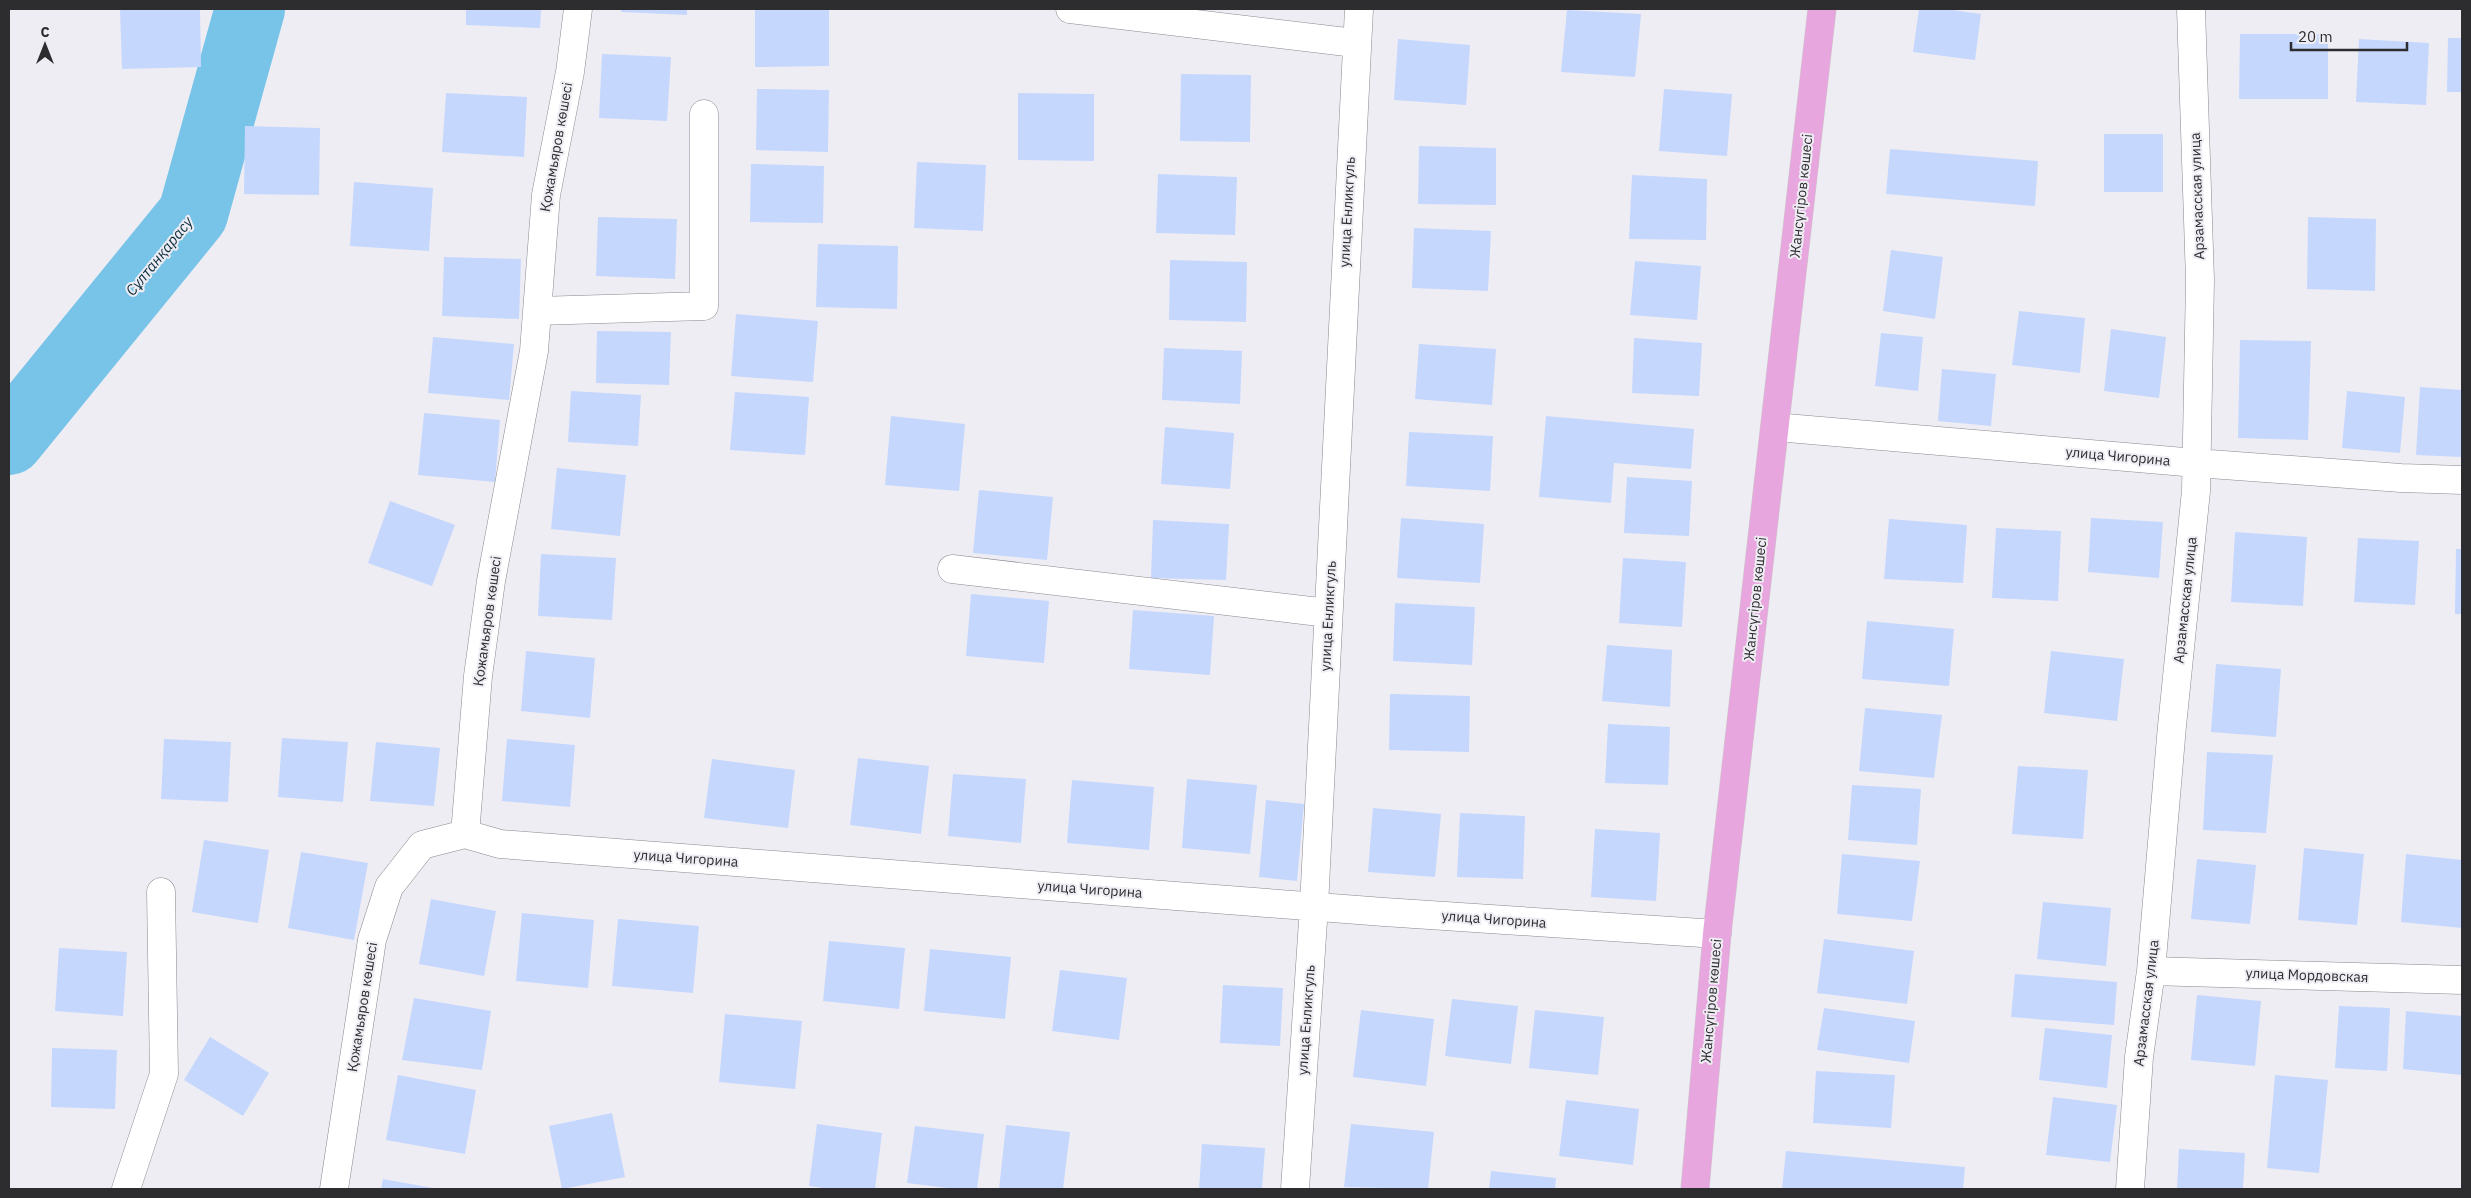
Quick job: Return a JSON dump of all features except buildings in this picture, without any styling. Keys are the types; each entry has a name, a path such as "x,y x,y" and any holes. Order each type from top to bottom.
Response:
{"main road":[{"name":"Жансүгіров көшесі","path":"1695,1189 1717,934 1822,9"}],"street":[{"name":"Қожамьяров көшесі","path":"334,1189 372,940 389,887 422,844 465,834 478,676 490,590 534,351 546,195 570,72 578,9"},
{"path":"1070,9 1356,43"},
{"name":"улица Енликгуль","path":"1295,1189 1314,906 1359,9"},
{"name":"Арзамасская улица","path":"2130,1189 2140,1057 2151,971 2172,726 2196,491 2200,280 2191,9"},
{"path":"537,311 704,306 704,114"},
{"name":"улица Чигорина","path":"1775,427 2196,463 2401,478 2462,480"},
{"path":"952,569 1328,613"},
{"name":"улица Чигорина","path":"465,834 500,844 1314,906 1717,934"},
{"path":"126,1189 164,1074 161,892"},
{"name":"улица Мордовская","path":"2151,971 2462,980"}],"waterway":[{"name":"Сұлтанқарасу","path":"9,440 193,214 250,9"}]}
